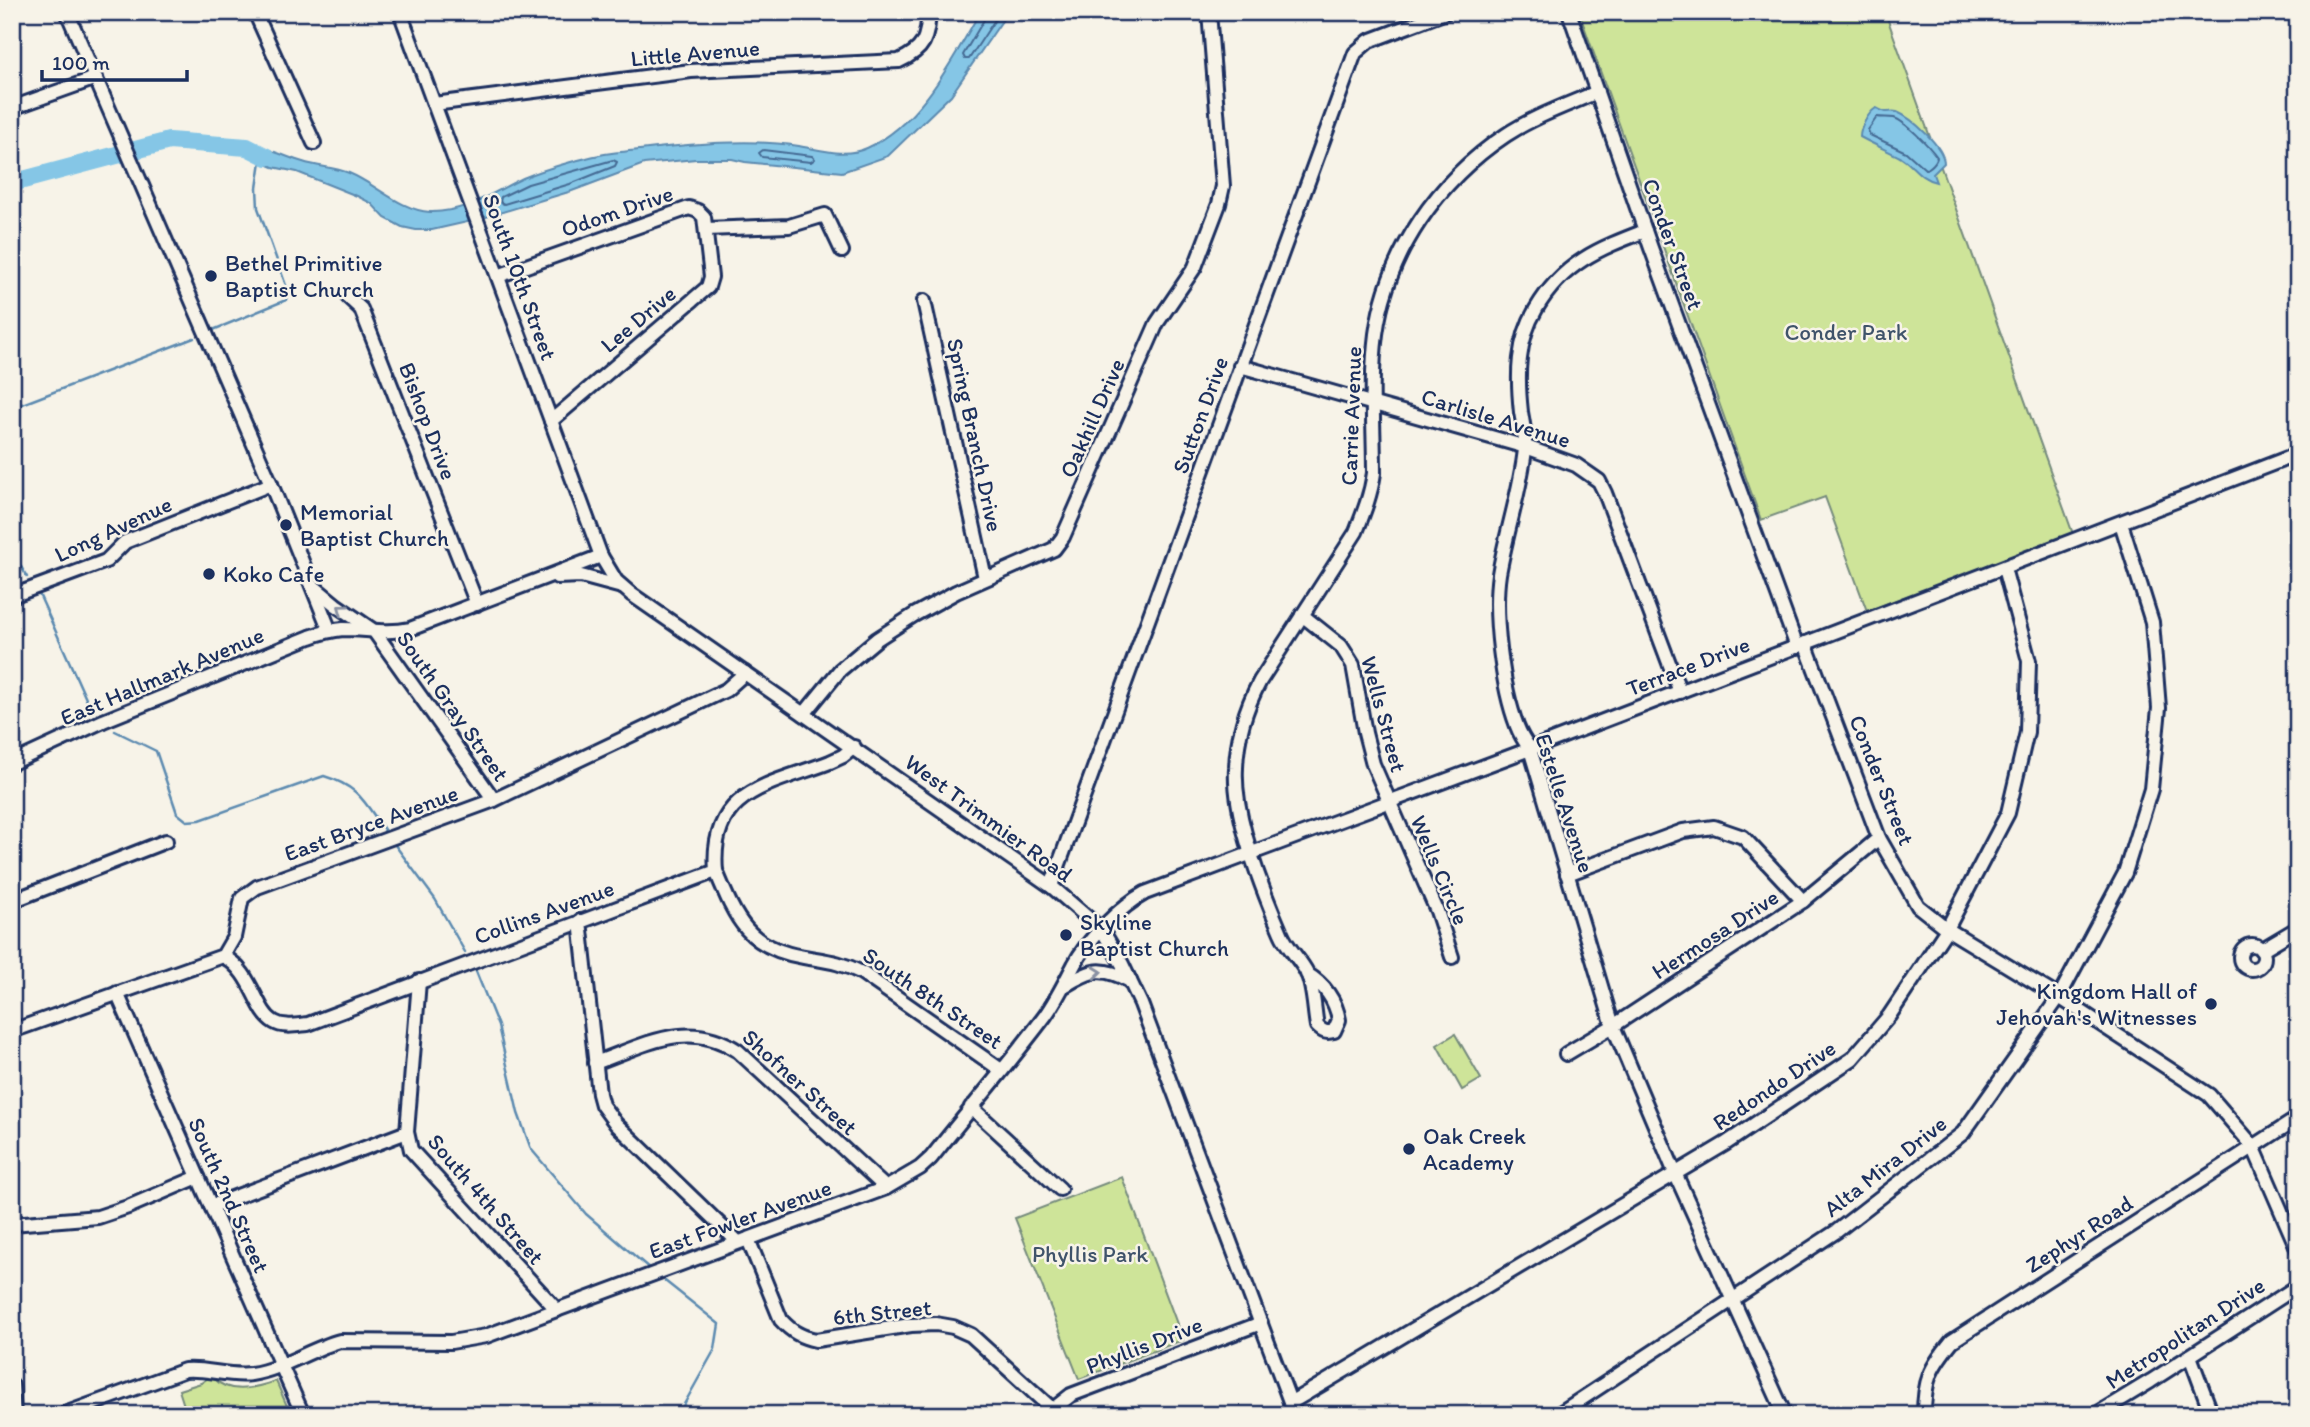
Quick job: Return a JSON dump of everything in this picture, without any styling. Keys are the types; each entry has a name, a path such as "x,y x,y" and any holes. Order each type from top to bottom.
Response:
{"street":[{"path":"67,12 271,484 330,631 398,632 410,629 601,556"},
{"path":"255,12 314,143"},
{"name":"South 10th Street","path":"400,12 601,556"},
{"name":"Little Avenue","path":"434,104 691,71 899,61 912,55 923,44 928,31 929,12"},
{"name":"Oakhill Drive","path":"804,714 840,670 877,639 914,615 985,578 1054,549 1063,537 1157,323 1195,267 1219,204 1223,186 1209,12"},
{"name":"Sutton Drive","path":"1051,886 1356,52 1369,41 1446,12"},
{"name":"Conder Street","path":"1569,12 1645,231 1801,645 1879,838 1918,906 1947,929 2059,997 2209,1095 2253,1146 2298,1250"},
{"path":"12,108 96,78"},
{"name":"Carrie Avenue","path":"1307,974 1282,935 1251,852 1237,790 1236,769 1250,700 1356,532 1367,502 1374,473 1374,359 1380,314 1398,260 1411,233 1429,206 1476,157 1507,134 1597,92"},
{"name":"Odom Drive","path":"498,276 689,208 704,217 706,229"},
{"path":"706,229 789,226 825,215 842,251"},
{"name":"Lee Drive","path":"551,421 708,287 711,277 706,229"},
{"name":"Estelle Avenue","path":"1645,231 1600,248 1557,280 1535,309 1522,340 1517,368 1526,447 1499,576 1498,626 1508,696 1517,726 1530,749 1613,1026 1675,1173 1785,1415"},
{"name":"Bishop Drive","path":"348,297 361,309 477,604"},
{"name":"Spring Branch Drive","path":"924,300 985,578"},
{"name":"Carlisle Avenue","path":"1240,366 1526,447 1576,465 1599,481 1680,692"},
{"name":"Terrace Drive","path":"1102,930 1130,901 1144,892 1530,749 2298,454"},
{"name":"Long Avenue","path":"12,596 106,561 125,542 271,484"},
{"name":"Alta Mira Drive","path":"1557,1415 1837,1231 1964,1133 2059,997 2125,873 2151,789 2158,708 2152,622 2121,523"},
{"name":"West Trimmier Road","path":"601,556 623,588 1051,886 1102,930 1130,981 1292,1409"},
{"name":"Redondo Drive","path":"1292,1409 1725,1144 1852,1059 1889,1016 1947,929 2008,813 2027,732 2029,661 2004,568"},
{"path":"540,580 581,576 623,588"},
{"name":"South Gray Street","path":"311,585 374,631 494,800"},
{"name":"Wells Street","path":"1302,615 1334,639 1348,654 1353,665 1364,733 1388,801"},
{"name":"East Hallmark Avenue","path":"14,758 330,631"},
{"name":"East Bryce Avenue","path":"223,956 234,937 242,898 257,887 494,800 726,690 744,673"},
{"path":"716,871 715,859 722,824 735,804 747,793 843,757 854,747"},
{"name":"Wells Circle","path":"1388,801 1437,911 1452,957"},
{"path":"1567,874 1683,831 1714,827 1743,837 1803,901"},
{"name":"Hermosa Drive","path":"1566,1054 1803,901 1879,838"},
{"path":"12,901 166,841"},
{"name":"Collins Avenue","path":"223,956 231,960 245,975 268,1016 275,1023 285,1026 308,1024 716,871"},
{"name":"South 8th Street","path":"716,871 736,916 762,944 788,955 844,963 1001,1070"},
{"path":"580,921 599,1094 607,1113 743,1241"},
{"path":"2261,950 2298,928"},
{"name":"East Fowler Avenue","path":"62,1415 185,1370 248,1374 340,1341 451,1342 486,1336 886,1188 920,1168 931,1158 1046,1015 1065,985 1075,962 1102,930"},
{"path":"12,1031 223,956"},
{"path":"1065,985 1087,972 1099,971 1111,971 1130,981"},
{"name":"South 4th Street","path":"419,981 407,1132 411,1150 557,1310"},
{"name":"South 2nd Street","path":"117,993 303,1415"},
{"name":"Shofner Street","path":"595,1063 676,1035 692,1034 724,1041 886,1188"},
{"path":"971,1107 1059,1189"},
{"name":"Zephyr Road","path":"1924,1415 1924,1391 1934,1363 1952,1341 2298,1118"},
{"path":"211,1206 407,1132"},
{"path":"12,1224 98,1217 198,1177"},
{"name":"6th Street","path":"743,1241 781,1320 791,1331 816,1340 911,1325 936,1324 953,1327 971,1335 1049,1412"},
{"name":"Metropolitan Drive","path":"2095,1415 2298,1286"},
{"name":"Phyllis Drive","path":"1049,1412 1071,1395 1261,1323"},
{"path":"2190,1356 2212,1415"},
{"path":"12,1385 14,1415"}],"green space":[{"name":"Conder Park","path":"1579,12 1885,12 2073,534 1867,611 1825,497 1761,520"},
{"path":"1455,1034 1481,1079 1462,1090 1437,1045"},
{"name":"Phyllis Park","path":"1122,1177 1183,1340 1079,1379 1015,1218"},
{"path":"208,1378 235,1388 276,1381 291,1415 187,1415 179,1390"}],"water":[{"path":"980,12 1008,12 951,95 888,156 842,172 732,159 644,164 572,191 476,220 432,230 416,230 402,227 385,218 371,203 357,196 297,172 273,167 255,159 247,147 269,150 309,164 338,169 359,178 408,207 430,212 455,209 533,174 609,153 732,142 777,143 833,152 859,151 886,137 919,107 946,70"},
{"path":"1876,108 1903,115 1933,141 1943,156 1944,163 1933,174 1936,182 1925,177 1900,157 1860,137 1865,121"}],"waterway":[{"path":"12,183 169,141 247,147 267,157"},
{"path":"213,330 286,300 288,291 258,208 257,188 261,161"},
{"path":"12,408 194,338"},
{"path":"12,551 27,577"},
{"path":"39,594 91,710"},
{"path":"115,731 156,751 177,813 187,821 200,820 324,776 354,791 385,831"},
{"path":"395,845 435,899 465,952"},
{"path":"475,969 498,1026 518,1113 531,1149 586,1214 650,1269"},
{"path":"665,1281 719,1324 715,1349 678,1415"}],"place":[{"name":"Bethel Primitive Baptist Church","path":"211,276"},
{"name":"Memorial Baptist Church","path":"286,525"},
{"name":"Koko Cafe","path":"209,574"},
{"name":"Skyline Baptist Church","path":"1066,935"},
{"name":"Kingdom Hall of Jehovah's Witnesses","path":"2211,1004"},
{"name":"Oak Creek Academy","path":"1409,1149"}]}
